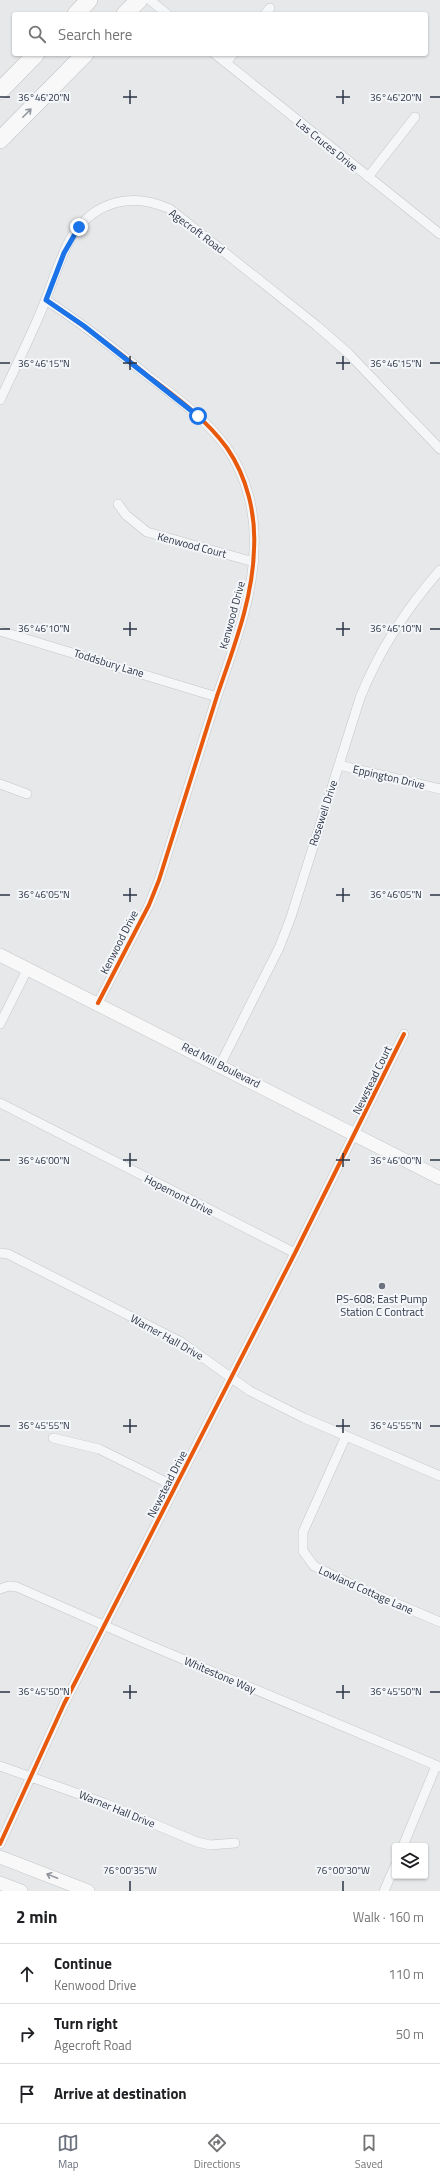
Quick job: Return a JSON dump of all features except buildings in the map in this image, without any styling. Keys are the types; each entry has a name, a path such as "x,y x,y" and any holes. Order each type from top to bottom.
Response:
{"highway":[{"path":"78,12 89,0"},
{"path":"127,12 139,0"},
{"path":"0,91 34,56"},
{"path":"0,140 83,56"}],"street":[{"path":"150,0 165,12"},
{"name":"Las Cruces Drive","path":"217,56 440,234"},
{"path":"226,63 231,56"},
{"path":"368,177 415,117"},
{"name":"Agecroft Road","path":"0,400 46,300 72,237 92,214 105,206 118,201 144,200 158,204 176,214 317,326 349,354 440,449"},
{"name":"Kenwood Drive","path":"46,300 84,326 174,396 198,416 218,437 236,462 250,501 254,524 254,562 239,630 159,880 98,1003"},
{"name":"Kenwood Court","path":"118,504 131,520 147,532 254,562"},
{"name":"Rosewell Drive","path":"220,1065 279,948 291,917 360,698 384,645 400,621 440,570"},
{"name":"Toddsbury Lane","path":"0,631 217,697"},
{"name":"Eppington Drive","path":"339,765 440,789"},
{"path":"0,784 27,794"},
{"name":"Red Mill Boulevard","path":"0,955 98,1003 440,1178"},
{"path":"0,1024 28,968"},
{"name":"Newstead Court","path":"355,1134 404,1034"},
{"name":"Hopemont Drive","path":"0,1103 295,1253"},
{"name":"Newstead Drive","path":"0,1844 64,1704 355,1134"},
{"name":"Warner Hall Drive","path":"0,1253 8,1254 181,1342 203,1356 250,1391 304,1418 440,1476"},
{"name":"Lowland Cottage Lane","path":"346,1436 303,1532 301,1541 305,1555 314,1566 353,1586 440,1622"},
{"path":"53,1438 99,1449 176,1487"},
{"name":"Whitestone Way","path":"0,1589 17,1587 105,1626 438,1766"},
{"name":"Warner Hall Drive","path":"0,1766 32,1776 104,1803 197,1842 210,1845 235,1843"},
{"path":"404,1843 438,1766"},
{"path":"0,1857 88,1891"},
{"path":"384,1891 392,1873"},
{"path":"0,1884 21,1891"}],"cycle path":[{"path":"46,300 85,327 180,400 219,437 234,459 245,483 252,509 254,536 253,568 241,624 159,880 149,905 98,1003"},
{"path":"0,1844 64,1704 295,1253 404,1034"}],"place":[{"name":"PS-608; East Pump Station C Contract","path":"382,1286"}],"route":[{"path":"79,227 64,253 46,300 84,326 198,416"}]}
